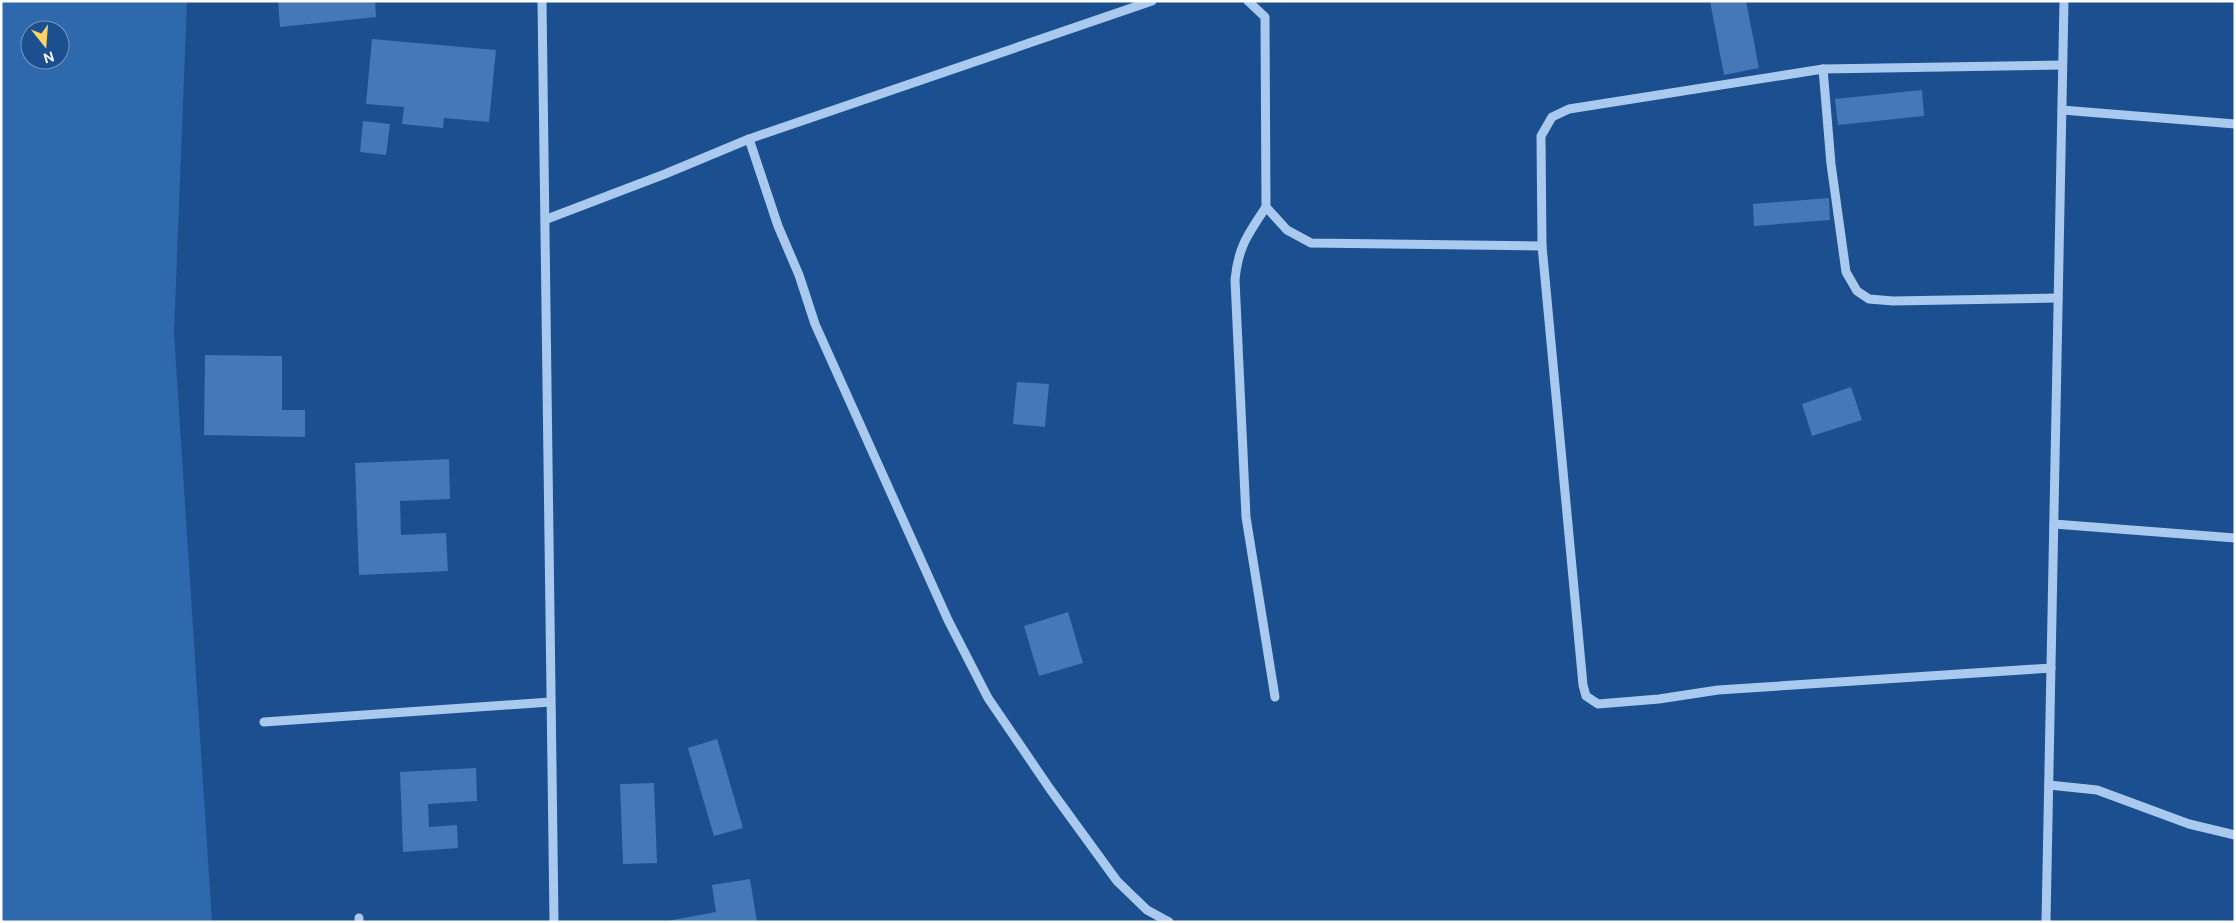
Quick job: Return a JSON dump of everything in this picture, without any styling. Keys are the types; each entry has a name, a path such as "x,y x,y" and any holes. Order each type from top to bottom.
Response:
{"street":[{"path":"542,1 554,922"},
{"path":"546,219 666,174 750,139 1152,1"},
{"path":"1248,1 1265,17 1266,207 1244,240 1237,259 1235,280 1246,518 1275,696"},
{"path":"2046,922 2064,1"},
{"path":"2051,668 1718,690 1659,699 1598,704 1586,696 1583,685 1542,246 1541,136 1552,117 1569,109 1823,69 2062,65"},
{"path":"1823,69 1831,164 1846,272 1857,291 1868,299 1893,301 2058,298"},
{"path":"2062,110 2235,124"},
{"path":"750,139 778,226 799,275 815,324 948,620 988,698 1050,789 1117,881 1147,910 1169,922"},
{"path":"1266,207 1287,230 1311,242 1542,246"},
{"path":"2054,524 2235,538"},
{"path":"264,722 550,702"},
{"path":"2049,784 2096,790 2189,824 2235,835"}],"shaded area":[{"path":"1,1 187,1 174,333 212,922 1,922"}],"building":[{"path":"278,1 375,1 376,17 280,27"},
{"path":"1710,1 1746,1 1759,68 1724,75"},
{"path":"372,39 496,50 489,122 444,118 443,128 402,124 404,107 366,104"},
{"path":"1922,90 1924,116 1838,125 1835,99"},
{"path":"363,121 390,124 386,155 360,152"},
{"path":"1829,198 1830,220 1754,226 1753,204"},
{"path":"205,355 282,356 282,410 305,410 305,437 204,435"},
{"path":"1017,382 1049,384 1045,427 1013,424"},
{"path":"1851,387 1862,420 1812,436 1802,404"},
{"path":"449,459 450,499 400,501 401,535 446,533 448,571 359,575 355,463"},
{"path":"1068,612 1083,663 1039,676 1024,626"},
{"path":"717,739 743,828 714,836 688,748"},
{"path":"476,768 477,801 428,804 429,827 457,825 458,848 403,852 400,772"},
{"path":"654,783 657,863 623,864 620,784"},
{"path":"750,879 757,922 662,922 716,912 712,885"}]}
